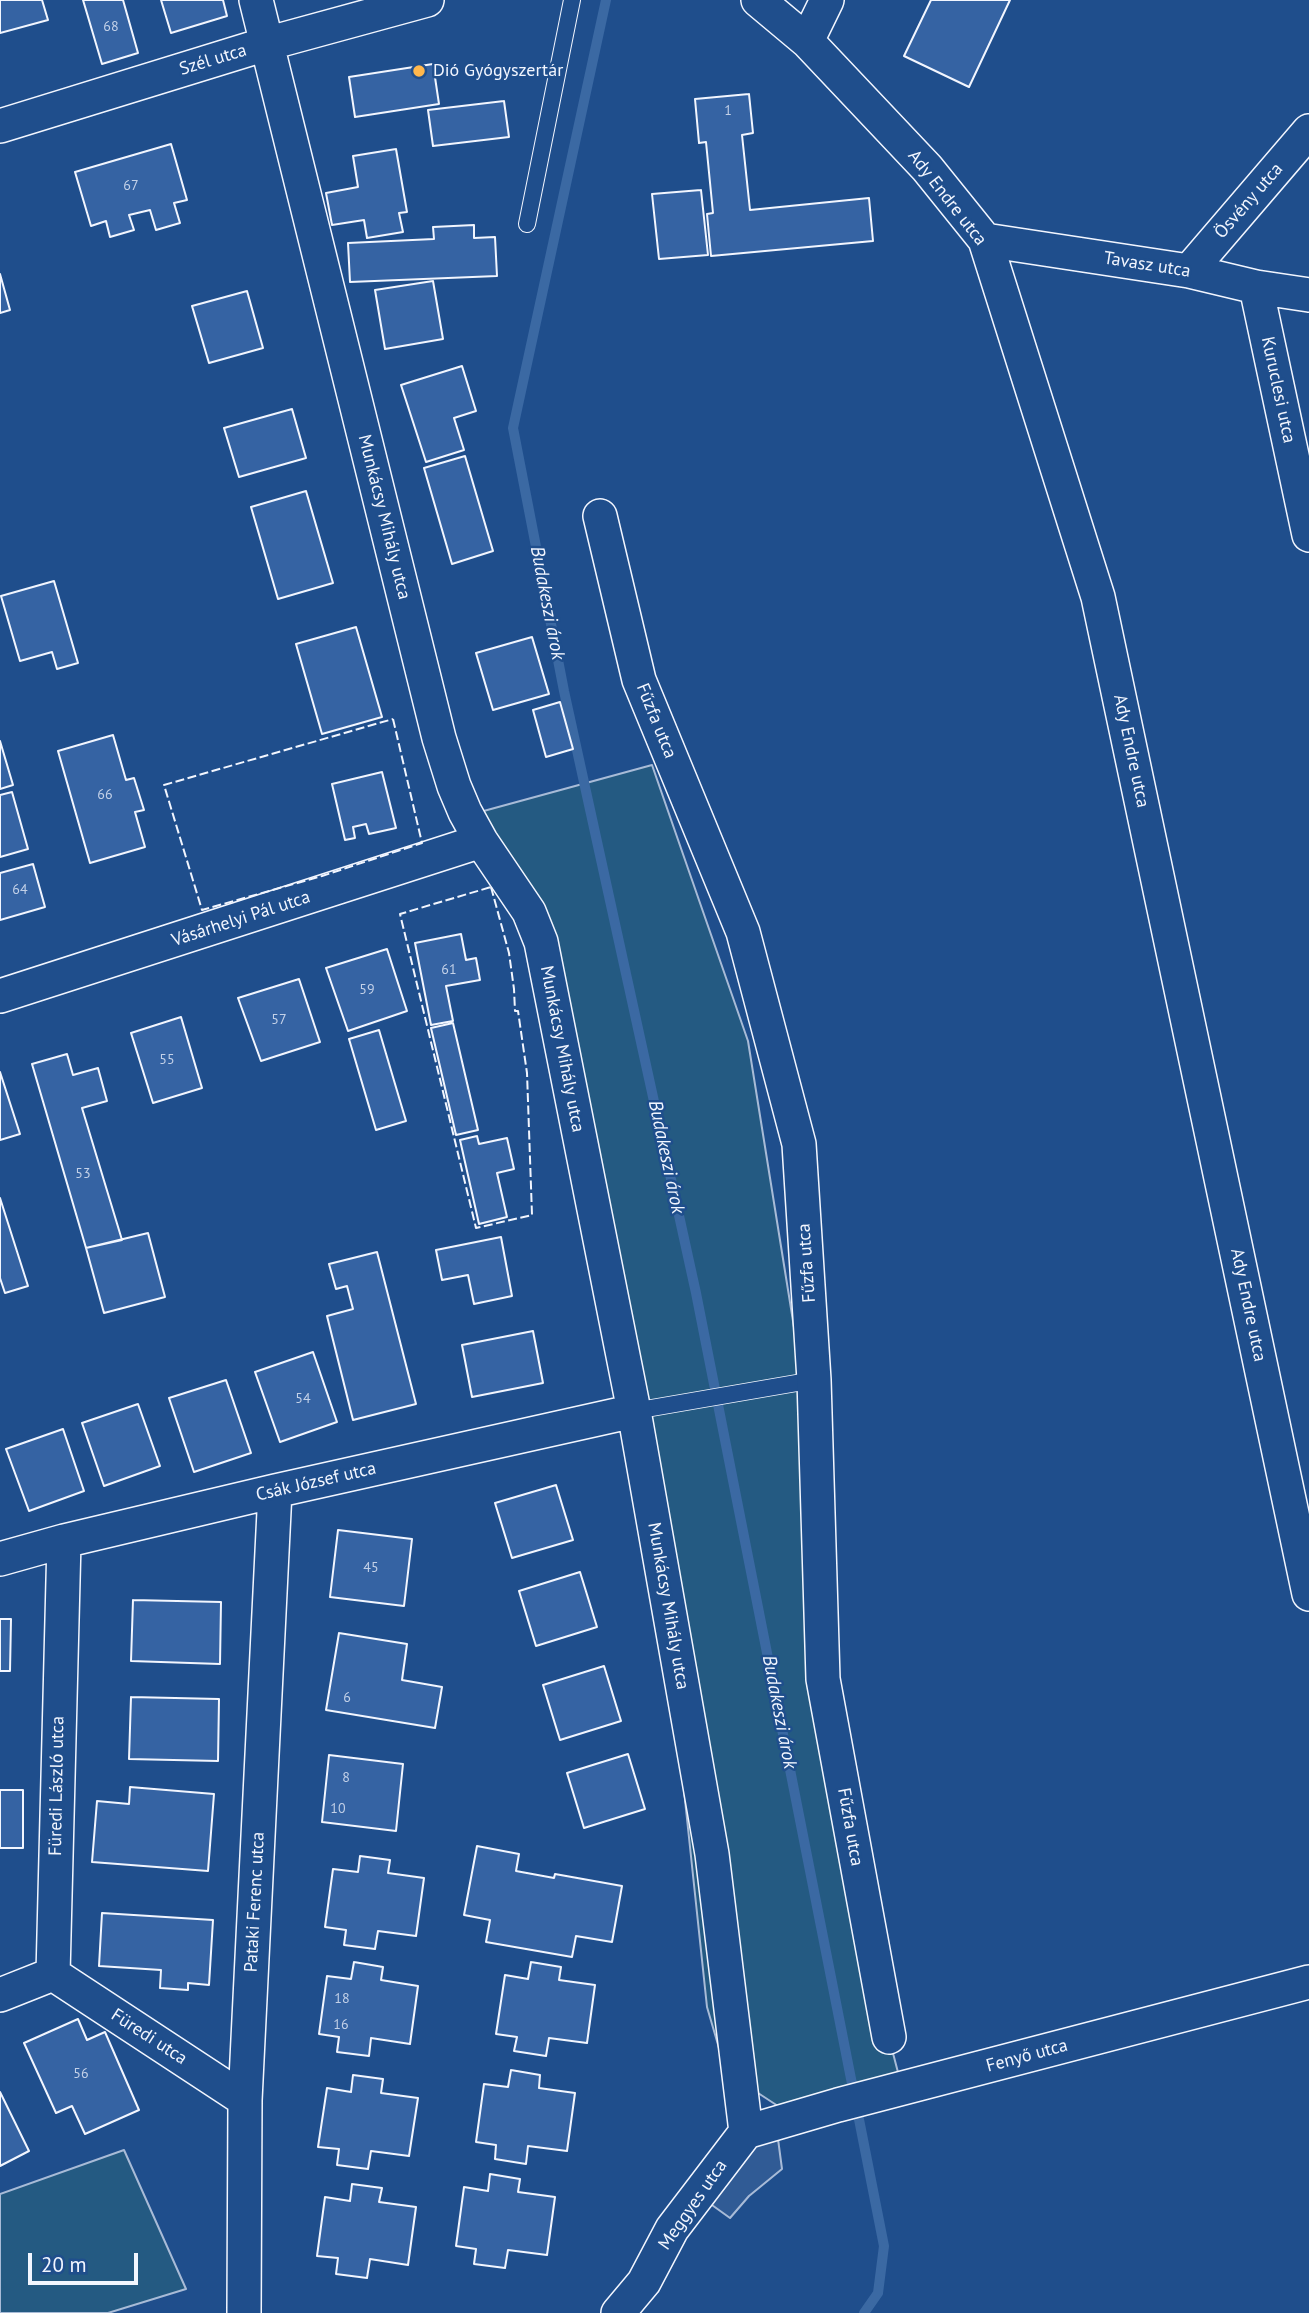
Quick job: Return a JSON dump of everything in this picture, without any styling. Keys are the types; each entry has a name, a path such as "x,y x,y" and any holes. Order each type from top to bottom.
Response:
{"street":[{"name":"Munkácsy Mihály utca","path":"256,0 439,738 459,799 481,841 529,912 541,942 634,1411 712,1854 746,2132"},
{"name":"Szél utca","path":"0,126 266,44 427,0"},
{"name":"Ady Endre utca","path":"758,0 807,41 927,168 985,240 1098,597 1309,1594"},
{"path":"807,41 827,0"},
{"name":"Ösvény utca","path":"1189,271 1309,131"},
{"name":"Tavasz utca","path":"985,240 1189,271 1256,287 1309,295"},
{"name":"Kuruclesi utca","path":"1256,287 1309,535"},
{"name":"Fűzfa utca","path":"600,516 639,680 743,932 799,1144 814,1380 823,1679 888,2037"},
{"name":"Vásárhelyi Pál utca","path":"0,996 481,841"},
{"name":"Csák József utca","path":"0,1559 64,1541 275,1491 634,1411"},
{"name":"Pataki Ferenc utca","path":"244,2313 245,2100 275,1491"},
{"name":"Füredi László utca","path":"53,1974 64,1541"},
{"path":"0,1995 53,1974"},
{"name":"Füredi utca","path":"53,1974 245,2100"},
{"name":"Fenyő utca","path":"746,2132 838,2105 1309,1982"},
{"name":"Meggyes utca","path":"618,2313 644,2281 672,2229 746,2132"}],"lane":[{"path":"527,224 572,0"},
{"path":"634,1411 814,1380"}],"shaded area":[{"path":"652,765 748,1041 802,1377 835,1831 900,2080 784,2110 726,2072 707,2007 661,1574 547,995 469,815"},
{"path":"776,2124 782,2169 749,2196 730,2218 698,2195"},
{"path":"124,2150 186,2289 108,2313 0,2313 0,2194"}],"building":[{"path":"0,0 42,0 48,20 0,33"},
{"path":"83,0 123,0 138,53 102,64"},
{"path":"161,0 223,0 227,16 171,33"},
{"path":"931,0 1010,0 969,87 904,56"},
{"path":"433,64 439,104 355,117 349,77"},
{"path":"749,94 753,133 742,135 750,210 869,198 873,241 711,256 707,214 713,213 706,142 699,143 695,99"},
{"path":"504,101 509,137 433,146 428,110"},
{"path":"171,144 187,200 174,203 180,223 156,230 150,210 129,215 134,230 110,237 106,221 91,226 75,172"},
{"path":"396,149 407,212 399,213 403,232 367,238 364,220 332,225 326,193 358,187 353,156"},
{"path":"701,190 708,255 659,259 652,194"},
{"path":"474,225 474,238 495,237 497,276 350,282 348,243 434,239 433,227"},
{"path":"0,274 10,310 0,313"},
{"path":"433,281 443,339 385,349 375,290"},
{"path":"247,291 263,348 209,363 192,306"},
{"path":"462,366 476,411 454,418 464,450 426,462 401,385"},
{"path":"292,409 306,458 239,477 224,428"},
{"path":"465,456 493,551 452,564 424,468"},
{"path":"306,491 333,583 278,599 251,507"},
{"path":"54,581 78,663 57,669 52,652 20,661 1,596"},
{"path":"356,627 382,717 322,734 296,644"},
{"path":"532,637 549,694 493,710 476,653"},
{"path":"560,702 573,749 546,757 533,710"},
{"path":"113,735 126,780 134,778 144,810 135,812 145,847 90,863 58,751"},
{"path":"0,741 13,785 0,789"},
{"path":"382,772 396,828 369,834 366,824 353,827 355,838 345,840 332,784"},
{"path":"12,792 28,849 0,857 0,795"},
{"path":"33,864 45,907 0,920 0,873"},
{"path":"461,934 466,960 476,958 480,980 446,986 453,1021 431,1025 415,943"},
{"path":"387,949 407,1011 348,1031 326,968"},
{"path":"299,979 320,1042 261,1061 238,998"},
{"path":"181,1017 202,1088 153,1103 131,1033"},
{"path":"453,1023 478,1130 456,1135 431,1028"},
{"path":"379,1030 406,1121 376,1130 349,1039"},
{"path":"67,1054 73,1075 98,1068 107,1101 82,1108 122,1240 86,1248 32,1064"},
{"path":"0,1072 20,1134 0,1140"},
{"path":"477,1136 479,1144 507,1138 514,1169 497,1173 507,1217 479,1224 460,1140"},
{"path":"0,1198 28,1286 5,1293 0,1278"},
{"path":"148,1233 165,1297 104,1313 86,1248"},
{"path":"501,1237 512,1296 474,1304 468,1275 442,1280 436,1250"},
{"path":"377,1252 416,1404 353,1420 327,1316 353,1309 347,1286 336,1289 329,1264"},
{"path":"533,1331 543,1383 472,1397 462,1345"},
{"path":"313,1352 337,1422 280,1442 255,1372"},
{"path":"226,1380 251,1453 194,1472 169,1398"},
{"path":"138,1404 160,1466 104,1486 82,1423"},
{"path":"63,1429 84,1491 29,1511 6,1449"},
{"path":"556,1485 573,1540 512,1558 495,1503"},
{"path":"338,1530 412,1539 404,1606 330,1597"},
{"path":"580,1572 597,1627 536,1646 519,1591"},
{"path":"133,1600 221,1602 220,1664 131,1661"},
{"path":"0,1619 11,1619 10,1671 0,1671"},
{"path":"339,1633 407,1644 402,1680 442,1687 435,1728 326,1710"},
{"path":"604,1666 621,1721 560,1740 543,1685"},
{"path":"131,1697 219,1699 218,1761 129,1759"},
{"path":"628,1754 645,1809 584,1828 567,1773"},
{"path":"329,1755 403,1764 396,1831 322,1822"},
{"path":"130,1787 214,1794 208,1871 92,1862 97,1801 129,1804"},
{"path":"0,1790 23,1790 23,1848 0,1848"},
{"path":"477,1846 519,1854 516,1871 554,1878 555,1874 622,1886 612,1942 576,1936 572,1957 486,1942 490,1920 464,1915"},
{"path":"360,1856 390,1860 388,1873 424,1878 416,1936 378,1931 375,1949 344,1945 346,1930 325,1927 333,1869 358,1872"},
{"path":"102,1913 213,1920 209,1985 188,1983 188,1990 160,1988 161,1970 99,1966"},
{"path":"354,1962 383,1967 381,1980 418,1986 410,2044 371,2038 369,2056 337,2052 339,2037 319,2034 327,1976 351,1979"},
{"path":"531,1962 561,1967 559,1980 595,1985 587,2043 549,2038 546,2056 514,2051 517,2037 496,2034 505,1975 528,1979"},
{"path":"78,2019 87,2040 105,2032 139,2110 85,2134 72,2106 56,2113 24,2043"},
{"path":"511,2070 540,2075 539,2088 575,2093 567,2151 528,2146 526,2164 495,2159 496,2145 476,2142 484,2084 508,2087"},
{"path":"353,2075 383,2079 381,2093 418,2098 409,2156 371,2151 368,2169 337,2165 339,2149 318,2147 327,2088 351,2092"},
{"path":"0,2092 29,2151 0,2166"},
{"path":"490,2174 520,2179 518,2192 555,2197 547,2255 508,2250 505,2268 474,2264 476,2249 456,2246 464,2187 488,2191"},
{"path":"352,2184 382,2188 379,2202 416,2207 408,2265 370,2259 367,2278 336,2274 338,2258 317,2256 325,2197 350,2201"}],"waterway":[{"name":"Budakeszi árok","path":"606,0 513,428 564,691 696,1293 884,2246 878,2293 864,2313"}],"fence":[{"path":"393,719 422,843 322,876 202,910 164,785 393,719"},
{"path":"491,887 509,953 515,1011 518,1011 527,1073 532,1215 476,1228 400,914 491,887"}],"place":[{"name":"Dió Gyógyszertár","path":"419,71"}]}
